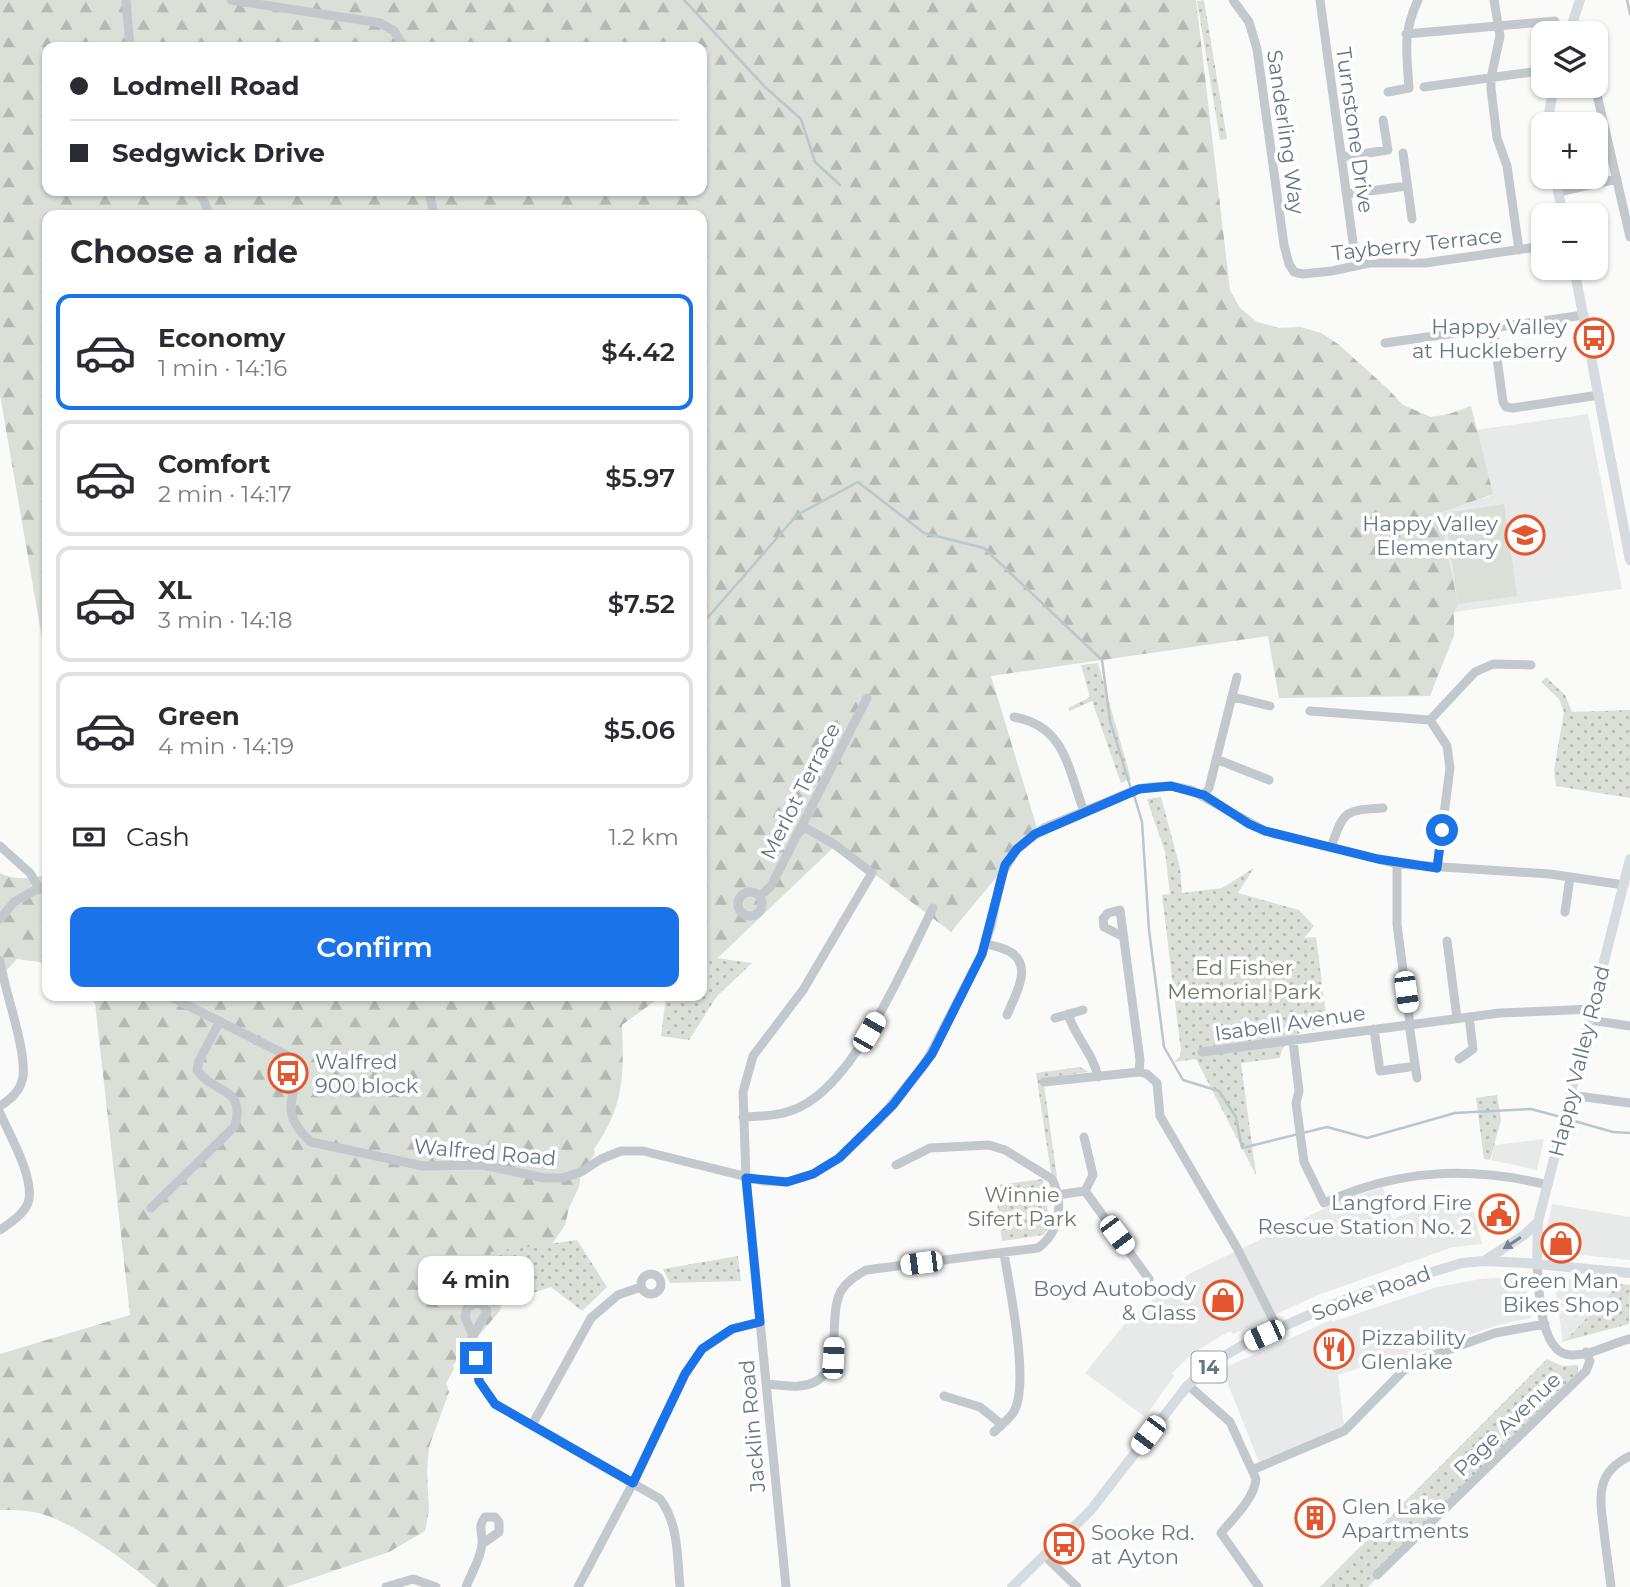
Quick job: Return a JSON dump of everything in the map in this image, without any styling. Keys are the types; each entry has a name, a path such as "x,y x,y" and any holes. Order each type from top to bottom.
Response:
{"main road":[{"path":"1573,21 1580,0"},
{"path":"1557,189 1560,203"},
{"path":"1576,280 1599,395 1626,509 1630,560"},
{"name":"Happy Valley Road","path":"1537,1264 1538,1222 1625,893 1630,859"},
{"path":"1484,1261 1524,1235 1538,1222"},
{"name":"Sooke Road","path":"1012,1587 1090,1511 1188,1385 1219,1359 1278,1329 1327,1307 1406,1278 1462,1263 1484,1261 1537,1264 1630,1273"}],"street":[{"path":"126,0 130,42"},
{"path":"231,0 380,23 394,30 401,42"},
{"name":"Sanderling Way","path":"1233,0 1249,22 1257,49 1284,245 1294,272"},
{"name":"Turnstone Drive","path":"1320,0 1356,264"},
{"path":"1388,92 1409,88 1406,34 1418,0"},
{"path":"1494,0 1500,26 1499,46 1491,78 1497,138 1507,166 1519,250"},
{"path":"1406,34 1531,23"},
{"path":"1424,87 1531,72"},
{"path":"1598,98 1630,237"},
{"path":"1342,157 1388,149 1384,120"},
{"path":"1403,153 1412,219"},
{"path":"1558,192 1617,179"},
{"path":"1347,194 1407,186"},
{"name":"Tayberry Terrace","path":"1294,272 1303,274 1332,271 1376,262 1425,263 1531,248"},
{"path":"1385,343 1584,316"},
{"path":"1493,329 1503,402 1506,407 1599,395"},
{"path":"1430,720 1475,673 1493,664 1531,665"},
{"path":"1204,795 1237,677"},
{"path":"1233,697 1270,706"},
{"name":"Merlot Terrace","path":"760,896 771,886 867,698"},
{"path":"1310,711 1430,720"},
{"path":"1014,717 1032,722 1041,728 1062,749 1084,811"},
{"path":"1430,720 1447,746 1450,768 1437,868"},
{"path":"1216,759 1269,780"},
{"name":"Walfred Road","path":"179,1001 288,1056 296,1063 299,1071 290,1104 292,1119 298,1130 311,1142 424,1167 483,1165 544,1178 562,1178 581,1172 601,1159 621,1152 643,1151 746,1178 775,1182 801,1180 839,1158 893,1105 925,1064 986,944 1002,873 1010,857 1025,841 1044,828 1139,789 1183,788 1204,795 1256,827 1397,863 1570,877 1625,893"},
{"path":"1331,847 1342,819 1348,813 1383,808"},
{"name":"Jacklin Road","path":"786,1587 746,1178 743,1092 746,1074 754,1056 803,989 872,873 834,844 802,826"},
{"path":"0,846 30,873 42,889"},
{"path":"1397,863 1396,924 1417,1078"},
{"path":"1565,912 1570,877"},
{"path":"0,919 14,902 42,890"},
{"path":"743,1116 785,1113 816,1097 829,1085 869,1032 933,908"},
{"path":"1124,937 1140,1060 1139,1072"},
{"path":"1447,941 1457,1018"},
{"path":"986,944 1011,952 1020,961 1022,975 1007,1015"},
{"path":"0,961 22,1055 23,1079 14,1096 0,1106"},
{"path":"1055,1018 1083,1010"},
{"name":"Isabell Avenue","path":"1202,1052 1526,1011 1591,1014 1630,1026"},
{"path":"1068,1014 1095,1063 1098,1077"},
{"path":"1459,1059 1473,1049 1469,1017"},
{"path":"151,1208 234,1126 236,1107 231,1094 203,1078 197,1070 199,1060 220,1021"},
{"path":"1374,1029 1380,1072 1409,1067"},
{"path":"1293,1041 1299,1091 1296,1103 1304,1162 1324,1203 1349,1191 1404,1177 1471,1172 1548,1185"},
{"path":"1044,1082 1139,1072 1147,1074 1157,1083 1160,1116 1237,1248 1278,1329"},
{"path":"1570,1095 1630,1103"},
{"path":"0,1113 22,1163 29,1191 28,1202 23,1211 0,1230"},
{"path":"1084,1137 1093,1175 1085,1191"},
{"path":"766,1384 800,1387 815,1381 825,1372 833,1358 835,1311 840,1292 849,1280 866,1270 1038,1248 1051,1239 1056,1225 1055,1185 1049,1176 997,1147 930,1148 896,1165"},
{"path":"1057,1195 1085,1191"},
{"path":"1085,1191 1149,1279"},
{"path":"994,1432 1014,1412 1020,1394 1021,1373 1004,1253"},
{"path":"1537,1264 1548,1338 1556,1349 1572,1355 1630,1339"},
{"path":"532,1426 590,1318 618,1295 641,1287"},
{"path":"578,1587 633,1483 685,1374 702,1349 732,1329 760,1322"},
{"path":"1252,1470 1344,1431 1417,1361 1495,1333 1545,1324"},
{"path":"473,1336 479,1381 495,1404 660,1499 669,1511 674,1525 680,1587"},
{"name":"Page Avenue","path":"1377,1575 1586,1371 1590,1362 1586,1352"},
{"path":"1188,1385 1230,1422 1256,1479 1255,1488 1221,1533 1259,1587"},
{"path":"944,1396 980,1407 1001,1424"},
{"path":"1611,1587 1600,1498 1606,1475 1620,1461 1630,1456"},
{"path":"466,1587 482,1544"},
{"path":"1044,1555 1077,1587"},
{"path":"386,1587 412,1579 436,1587"}],"shaded area":[{"name":"Happy Valley Elementary","path":"1588,414 1622,589 1454,612 1433,505 1489,497 1476,430"},
{"path":"1544,1139 1537,1170 1491,1160 1494,1145"},
{"path":"1383,1187 1392,1219 1440,1202 1470,1199 1482,1244 1453,1247 1318,1295 1233,1334 1231,1331 1221,1336 1192,1354 1172,1373 1174,1376 1145,1417 1085,1373 1131,1316 1189,1274 1340,1201"},
{"path":"1552,1204 1630,1217 1630,1260 1553,1252 1546,1243 1545,1236"},
{"path":"1524,1276 1531,1318 1498,1325 1454,1340 1401,1363 1381,1361 1338,1375 1344,1425 1259,1462 1222,1369 1331,1320 1332,1322 1437,1287 1481,1279"},
{"path":"1554,1280 1619,1284 1563,1343"}],"green space":[{"path":"0,0 1196,0 1230,290 1240,308 1257,322 1279,328 1301,327 1321,333 1338,344 1403,405 1431,417 1471,406 1493,494 1439,513 1458,604 1454,612 1454,635 1430,696 1279,698 1268,636 991,676 1037,828 951,932 836,845 707,968 707,210 42,210 42,638 0,395"},
{"path":"1204,0 1227,139 1220,140 1197,1"},
{"path":"1504,504 1517,596 1458,604 1445,513"},
{"path":"1098,663 1131,779 1121,783 1092,701 1070,711 1068,708 1090,697 1081,665"},
{"path":"1546,677 1565,695 1572,712 1630,710 1630,798 1556,786 1554,770 1564,712 1559,699 1541,682"},
{"name":"Ed Fisher Memorial Park","path":"1161,797 1180,868 1182,893 1222,888 1254,868 1238,893 1299,910 1314,926 1304,938 1316,937 1327,1022 1335,1021 1336,1027 1309,1030 1294,1036 1287,1041 1280,1058 1241,1063 1256,1175 1196,1059 1174,1062 1181,1051 1162,895 1170,894 1165,852 1147,799"},
{"path":"0,873 17,878 42,876 42,964 17,959 0,977"},
{"path":"707,957 752,963 717,996 689,1040 661,1036 665,1001 707,1001"},
{"path":"93,1001 655,1001 622,1025 623,1060 617,1104 594,1149 595,1154 581,1172 579,1187 569,1208 565,1225 548,1250 502,1304 499,1312 453,1365 454,1369 446,1383 449,1392 429,1447 429,1510 425,1531 389,1552 286,1587 157,1587 105,1547 60,1521 36,1513 0,1510 0,1354 130,1315"},
{"path":"1080,1067 1089,1072 1043,1078 1057,1177 1051,1173 1036,1073"},
{"path":"1497,1095 1501,1120 1490,1160 1484,1159 1476,1098"},
{"name":"Winnie Sifert Park","path":"1043,1179 1050,1227 1043,1235 1002,1241 995,1185"},
{"path":"577,1240 607,1287 582,1311 551,1287 493,1306 490,1300 480,1294 491,1252"},
{"path":"738,1256 741,1281 670,1283 663,1269"},
{"path":"1619,1284 1630,1285 1629,1324 1565,1341"},
{"path":"1547,1359 1562,1366 1578,1365 1578,1376 1368,1587 1320,1587"}],"waterway":[{"path":"684,0 765,87 801,119 815,162 840,185"},
{"path":"1627,0 1630,14"},
{"path":"707,618 797,515 858,482 924,533 984,548 1102,660 1110,721 1131,789"},
{"path":"1134,795 1142,822 1149,930 1164,1047 1183,1080 1219,1091 1236,1117 1242,1148 1327,1127 1367,1138 1455,1113 1531,1109 1561,1117"},
{"path":"1567,1119 1613,1132 1630,1133"}],"place":[{"name":"Happy Valley at Huckleberry","path":"1594,338"},
{"name":"Happy Valley Elementary","path":"1525,535"},
{"name":"Walfred 900 block","path":"288,1073"},
{"name":"Langford Fire Rescue Station No. 2","path":"1499,1214"},
{"name":"Green Man Bikes Shop","path":"1561,1243"},
{"name":"Boyd Autobody & Glass","path":"1223,1300"},
{"name":"Pizzability Glenlake","path":"1334,1349"},
{"name":"Glen Lake Apartments","path":"1315,1518"},
{"name":"Sooke Rd. at Ayton","path":"1064,1544"}],"route":[{"path":"476,1358 479,1381 495,1404 633,1483 685,1374 702,1349 732,1329 760,1322 746,1178 775,1182 801,1180 839,1158 893,1105 932,1054 982,954 1005,865 1025,841 1044,828 1139,789 1171,786 1204,795 1249,824 1265,831 1397,863 1437,868 1442,830"}]}
